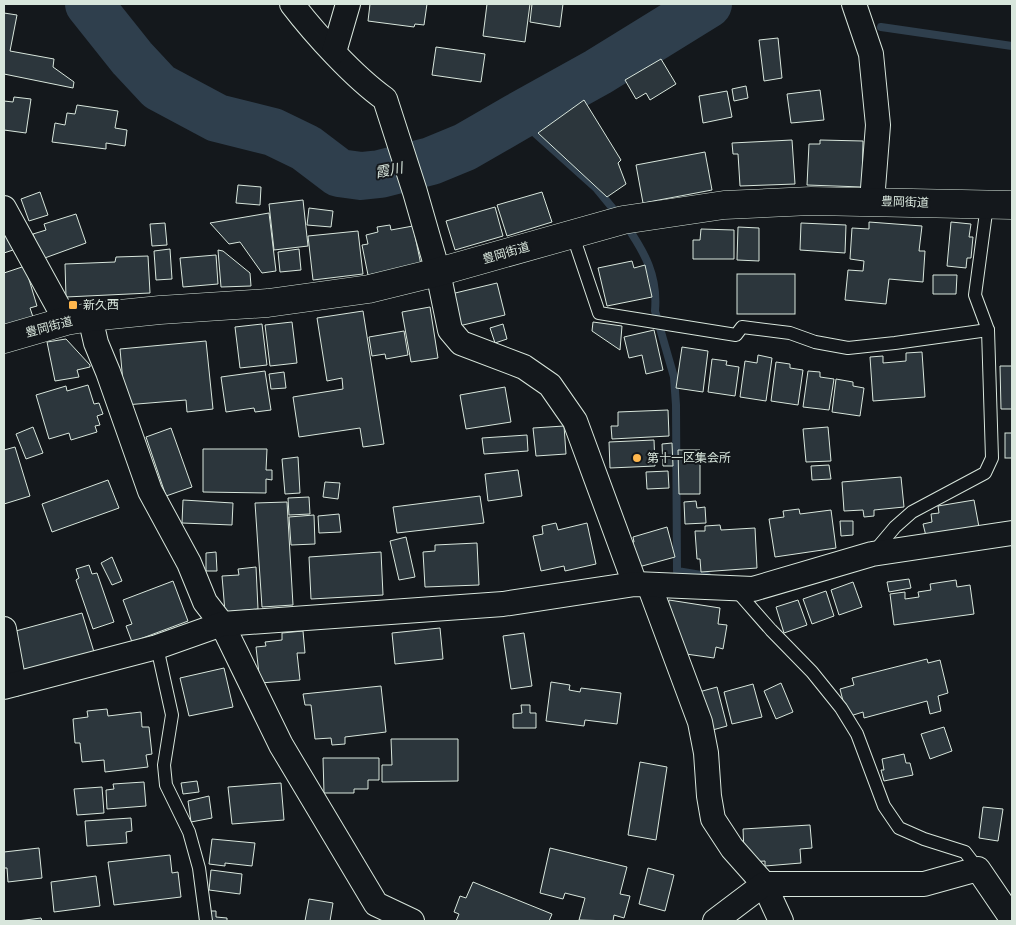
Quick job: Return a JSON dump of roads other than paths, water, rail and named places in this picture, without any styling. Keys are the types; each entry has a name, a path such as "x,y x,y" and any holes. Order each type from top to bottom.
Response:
{"main road":[{"name":"豊岡街道","path":"4,339 78,319 324,296 369,289 438,272 572,233 644,216 724,205 811,201 1000,204"}],"street":[{"path":"292,4 334,52 374,91 385,99 438,272 450,330 461,343 524,367 550,384 575,421 700,722 706,753 709,796 713,819 732,848 764,884 781,921"},
{"path":"334,52 348,4"},
{"path":"858,6 872,54 878,125 872,201"},
{"path":"4,208 96,343 150,491 189,563 206,602 222,624 281,745 374,913 412,921"},
{"path":"4,629 9,686 157,646 222,624 503,604 642,584 753,589 872,554 1012,533"},
{"path":"715,921 764,884 924,884 978,869 1012,919"}],"lane":[{"path":"872,554 895,527 912,512 985,473 992,458 988,330 975,295 1000,204"},
{"path":"572,233 599,313 736,335 742,327 790,334 814,342 848,348 988,330"},
{"path":"736,589 771,630 812,672 842,708 857,734 884,806 899,828 924,839 964,852 978,869"},
{"path":"157,646 172,715 164,765 166,785 189,832 199,868 206,921"}],"waterway":[{"name":"霞川","path":"89,4 132,58 159,87 217,118 273,132 306,148 339,173 361,176 380,174 431,161 465,147 598,72 708,4"},
{"path":"881,27 1012,46"},
{"path":"517,117 596,188 619,216"},
{"path":"626,225 649,265 654,287 655,311 674,377 676,405 677,571 707,576"}],"place":[{"name":"新久西","path":"73,305"},
{"name":"第十一区集会所","path":"637,458"}]}
